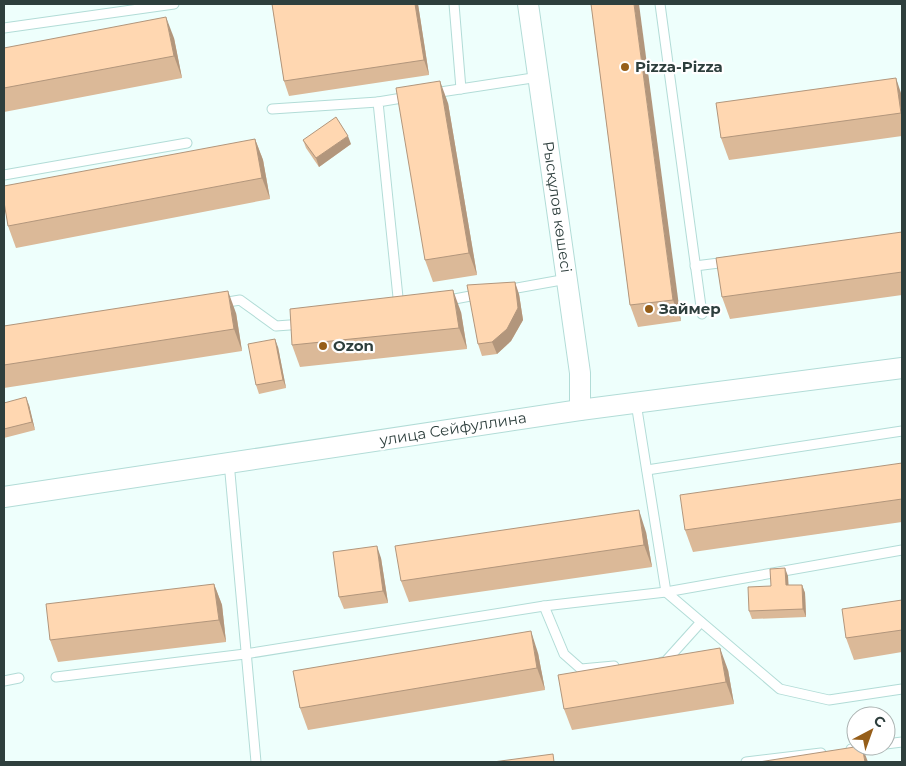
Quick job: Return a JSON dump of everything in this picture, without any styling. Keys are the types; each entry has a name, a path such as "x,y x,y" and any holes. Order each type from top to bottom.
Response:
{"street":[{"name":"Рысқұлов көшесі","path":"528,4 580,372 580,410"},
{"name":"улица Сейфуллина","path":"4,496 580,410 902,368"}],"lane":[{"path":"4,28 174,4"},
{"path":"454,4 461,89"},
{"path":"660,4 702,314"},
{"path":"272,109 378,102 539,77"},
{"path":"378,102 397,310 410,306"},
{"path":"4,176 188,143"},
{"path":"695,266 735,261"},
{"path":"498,291 567,280"},
{"path":"439,302 488,293"},
{"path":"211,304 240,300 276,326 314,323"},
{"path":"636,403 666,592 780,689 829,700 902,689"},
{"path":"647,470 902,431"},
{"path":"227,463 230,473 256,762"},
{"path":"56,677 245,654 544,606 666,592 902,550"},
{"path":"544,606 564,654 580,669 627,665"},
{"path":"655,663 665,662 701,622"},
{"path":"4,680 19,678"},
{"path":"746,762 834,751"}],"building":[{"path":"272,4 415,4 424,60 284,81"},
{"path":"591,4 634,4 673,300 630,305"},
{"path":"166,17 174,56 4,88 4,48"},
{"path":"896,78 901,113 721,138 716,103"},
{"path":"440,81 469,253 425,260 396,88"},
{"path":"336,117 348,136 316,158 303,140"},
{"path":"255,139 262,178 8,226 4,202 4,186"},
{"path":"902,232 902,272 722,297 716,258"},
{"path":"515,282 518,308 507,329 492,342 478,344 467,285"},
{"path":"453,290 459,328 292,345 290,309"},
{"path":"228,291 234,329 4,365 4,326"},
{"path":"275,339 283,380 256,385 248,344"},
{"path":"26,397 32,422 4,429 4,403"},
{"path":"902,463 902,499 685,530 680,495"},
{"path":"639,510 644,545 401,581 395,546"},
{"path":"377,546 383,591 339,597 333,552"},
{"path":"785,568 786,585 802,585 803,609 749,611 748,587 771,586 770,569"},
{"path":"214,584 219,620 50,640 46,604"},
{"path":"902,600 902,630 846,638 842,609"},
{"path":"531,631 537,668 300,708 293,671"},
{"path":"720,648 726,682 564,709 558,675"},
{"path":"846,748 846,756 864,756 865,762 759,762"},
{"path":"553,754 554,762 493,762"}],"place":[{"name":"Pizza-Pizza","path":"625,67"},
{"name":"Займер","path":"649,309"},
{"name":"Ozon","path":"323,346"}]}
